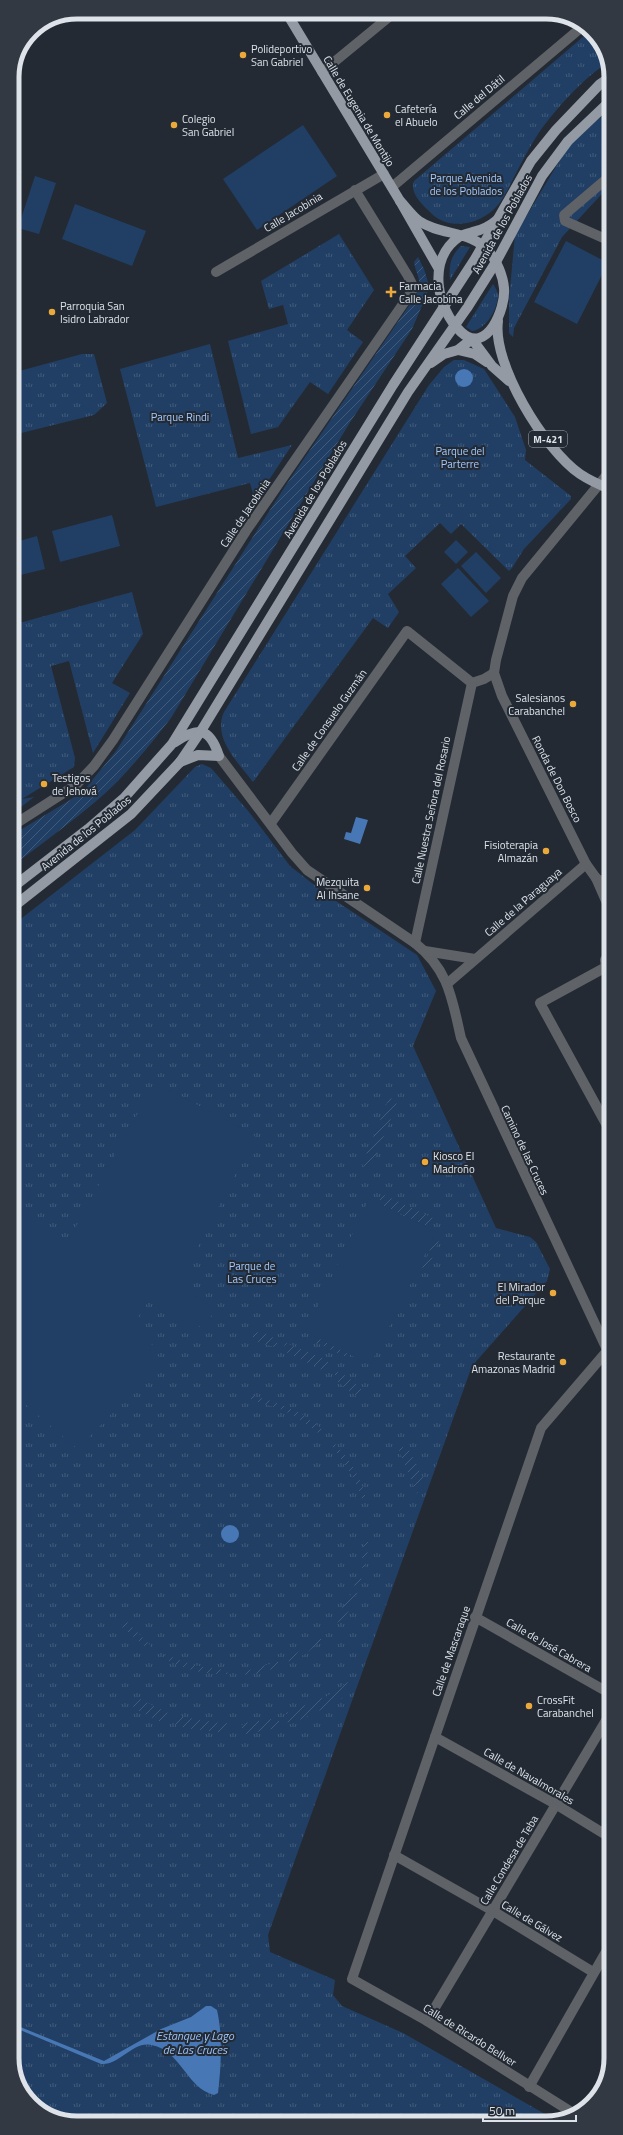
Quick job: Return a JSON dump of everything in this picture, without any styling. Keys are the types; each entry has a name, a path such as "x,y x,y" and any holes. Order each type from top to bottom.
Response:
{"main road":[{"name":"Calle de Eugenia de Montijo","path":"290,19 392,187 439,269"},
{"name":"Avenida de los Poblados","path":"19,882 88,829 124,798 172,744 393,386 484,245 535,156 556,130 604,81"},
{"name":"Avenida de los Poblados","path":"19,902 131,814 180,762 201,731 408,392 425,366 455,326 496,262 542,176 568,141 604,107"},
{"name":"Calle de Eugenia de Montijo","path":"400,201 418,220 440,231 461,235 484,245"},
{"path":"492,366 472,339 466,336 455,326 444,308 439,288 439,269 442,255 449,245 461,235 484,228 499,218"},
{"path":"484,245 496,262 504,289 496,333 499,348 511,382"},
{"name":"Avenida de los Poblados","path":"425,366 444,354 458,350 472,339 484,336 492,329 498,319"},
{"path":"458,350 474,354 492,366 511,382"},
{"name":"M-421","path":"511,382 540,429 559,453 580,474 604,486"},
{"path":"172,744 189,733 201,731 209,735 215,742 219,756 198,755 180,762"}],"street":[{"path":"322,72 386,19"},
{"name":"Calle del Dátil","path":"392,187 578,29"},
{"name":"Calle Jacobinia","path":"216,272 384,174"},
{"path":"604,181 564,215 565,221 604,237"},
{"name":"Calle de Jacobinia","path":"19,822 76,785 94,766 113,740 246,531 412,291 412,284 408,276 355,190"},
{"path":"472,683 484,679 494,673 513,596 522,578 604,478"},
{"name":"Calle de Consuelo Guzmán","path":"271,823 407,632 472,683"},
{"name":"Ronda de Don Bosco","path":"494,673 502,696 586,864 596,878 604,883"},
{"name":"Calle Nuestra Señora del Rosario","path":"415,943 472,683"},
{"path":"219,756 271,823 292,853 307,870 425,951 475,959"},
{"name":"Calle de la Paraguaya","path":"448,983 586,864"},
{"path":"596,878 604,896"},
{"name":"Camino de las Cruces","path":"425,951 448,983 461,1038 604,1343"},
{"path":"604,973 540,1003 604,1119"},
{"name":"Calle de Mascaraque","path":"352,1979 541,1428 604,1359"},
{"name":"Calle de José Cabrera","path":"475,1617 604,1690"},
{"name":"Calle Condesa de Teba","path":"427,2021 604,1724"},
{"name":"Calle de Navalmorales","path":"435,1737 557,1805 604,1834"},
{"name":"Calle de Gálvez","path":"394,1855 493,1911 594,1972"},
{"path":"529,2087 604,1955"},
{"name":"Calle de Ricardo Bellver","path":"352,1979 427,2021 529,2087 570,2111"}],"green space":[{"name":"Parque Avenida de los Poblados","path":"585,35 592,42 600,55 603,66 592,74 562,103 538,133 506,193 491,212 475,221 466,223 456,224 439,219 421,203 415,194 413,190 414,181"},
{"path":"604,115 604,192 562,237 514,328 513,337 509,333 509,299 515,235 572,140"},
{"path":"303,125 337,176 257,230 223,179"},
{"path":"19,170 22,171 19,181"},
{"path":"35,176 56,183 39,234 19,228"},
{"path":"75,204 146,231 132,266 62,239"},
{"path":"339,234 374,290 347,330 363,342 328,394 310,382 278,427 251,434 228,341 288,324 283,305 269,309 261,281"},
{"path":"566,241 604,261 604,271 577,324 534,302"},
{"path":"461,246 470,247 450,280 452,258"},
{"path":"418,257 428,282 427,294 412,329 349,424 171,718 132,766 106,793 80,815 19,861 19,831 70,800 85,789 116,751 286,485 417,294 419,282 414,262"},
{"path":"493,284 498,296 493,313 482,327 472,331 466,327"},
{"name":"Parque Rindi","path":"210,344 238,458 292,445 255,501 250,483 156,507 120,369"},
{"path":"82,354 94,354 107,403 94,415 19,434 19,371"},
{"name":"Parque del Parterre","path":"454,360 464,360 484,369 515,417 526,450 525,460 571,496 571,499 524,549 509,571 461,524 451,534 440,523 405,556 416,568 388,594 399,612 388,628 373,618 253,782 234,758 224,740 221,731 221,722 224,712 429,385 444,367"},
{"path":"112,515 120,546 60,562 52,531"},
{"path":"37,536 45,569 19,575 19,541"},
{"path":"456,540 468,552 456,564 444,552"},
{"path":"476,552 501,578 486,593 461,566"},
{"path":"458,568 489,601 471,617 441,584"},
{"path":"132,592 143,634 112,683 130,693 93,753 69,661 51,666 75,758 74,767 22,799 34,797 19,809 19,800 21,799 19,792 19,623"},
{"name":"Parque de Las Cruces","path":"202,764 211,768 249,812 290,866 327,895 417,955 436,991 413,1046 496,1228 530,1237 536,1242 550,1269 547,1281 472,1366 268,1935 270,1952 335,1980 333,1995 342,2006 403,2033 548,2116 74,2116 55,2112 39,2101 27,2087 20,2069 19,920 135,830 195,767"},
{"path":"155,1082 255,1136 186,1270 194,1275 185,1291 218,1310 195,1330 149,1300 137,1319 161,1361 78,1449 19,1399 19,1212 66,1245"},
{"path":"389,1098 397,1100 396,1106 371,1168 368,1170 362,1165"},
{"path":"384,1195 433,1218 432,1223 429,1227 380,1204 380,1197"},
{"path":"369,1199 436,1232 370,1365 306,1332"},
{"path":"435,1238 439,1240 429,1266 425,1272 421,1271"},
{"path":"256,1332 267,1334 277,1340 277,1345 274,1347 257,1342 253,1339 253,1335"},
{"path":"317,1336 350,1354 346,1357 317,1343 314,1337"},
{"path":"286,1343 325,1359 329,1363 328,1367 324,1371 286,1352 283,1348"},
{"path":"338,1372 348,1377 361,1389 360,1394 356,1396 338,1382 335,1377 335,1373"},
{"path":"253,1396 272,1401 300,1413 324,1431 321,1435 298,1418 283,1410 252,1400 248,1397"},
{"path":"335,1444 356,1471 363,1487 367,1503 363,1502 354,1479 332,1446"},
{"path":"401,1447 408,1448 423,1478 417,1494 399,1451"},
{"path":"367,1541 369,1544 365,1567 363,1568 361,1567 364,1542"},
{"path":"358,1577 362,1579 352,1606 344,1618 333,1624 350,1596"},
{"path":"124,1619 151,1646 148,1649 122,1627 121,1622"},
{"path":"320,1637 322,1640 305,1654 289,1662 288,1659"},
{"path":"166,1654 181,1661 196,1665 228,1670 227,1674 202,1672 186,1668 163,1657"},
{"path":"280,1662 281,1666 260,1673 242,1675 243,1672"},
{"path":"348,1682 342,1698 335,1703 291,1724 287,1722 286,1713 327,1696"},
{"path":"140,1699 168,1713 169,1718 166,1722 163,1723 133,1708 135,1700"},
{"path":"177,1716 219,1723 225,1722 229,1725 225,1733 185,1728 174,1724 173,1719"},
{"path":"278,1718 281,1725 277,1728 246,1734 242,1730 242,1725 245,1723"}],"water":[{"path":"464,369 470,372 473,378 470,384 464,387 458,384 455,378 458,372"},
{"path":"356,817 368,820 360,844 344,839 346,832 351,833"},
{"path":"230,1525 236,1528 239,1534 236,1540 230,1543 224,1540 221,1534 224,1528"},
{"name":"Estanque y Lago de Las Cruces","path":"206,2006 211,2006 217,2010 220,2030 221,2062 218,2093 214,2095 204,2091 197,2085 177,2061 161,2048 151,2045 144,2045 108,2064 101,2064 19,2030 19,2026 104,2061 161,2029 191,2017"}],"place":[{"name":"Polideportivo San Gabriel","path":"243,55"},
{"name":"Cafetería el Abuelo","path":"387,115"},
{"name":"Colegio San Gabriel","path":"174,125"},
{"name":"Farmacia Calle Jacobina","path":"391,292"},
{"name":"Parroquia San Isidro Labrador","path":"52,312"},
{"name":"Salesianos Carabanchel","path":"573,704"},
{"name":"Testigos de Jehová","path":"44,784"},
{"name":"Fisioterapia Almazán","path":"546,851"},
{"name":"Mezquita Al Ihsane","path":"367,888"},
{"name":"Kiosco El Madroño","path":"425,1162"},
{"name":"El Mirador del Parque","path":"553,1293"},
{"name":"Restaurante Amazonas Madrid","path":"563,1362"},
{"name":"CrossFit Carabanchel","path":"529,1706"}]}
